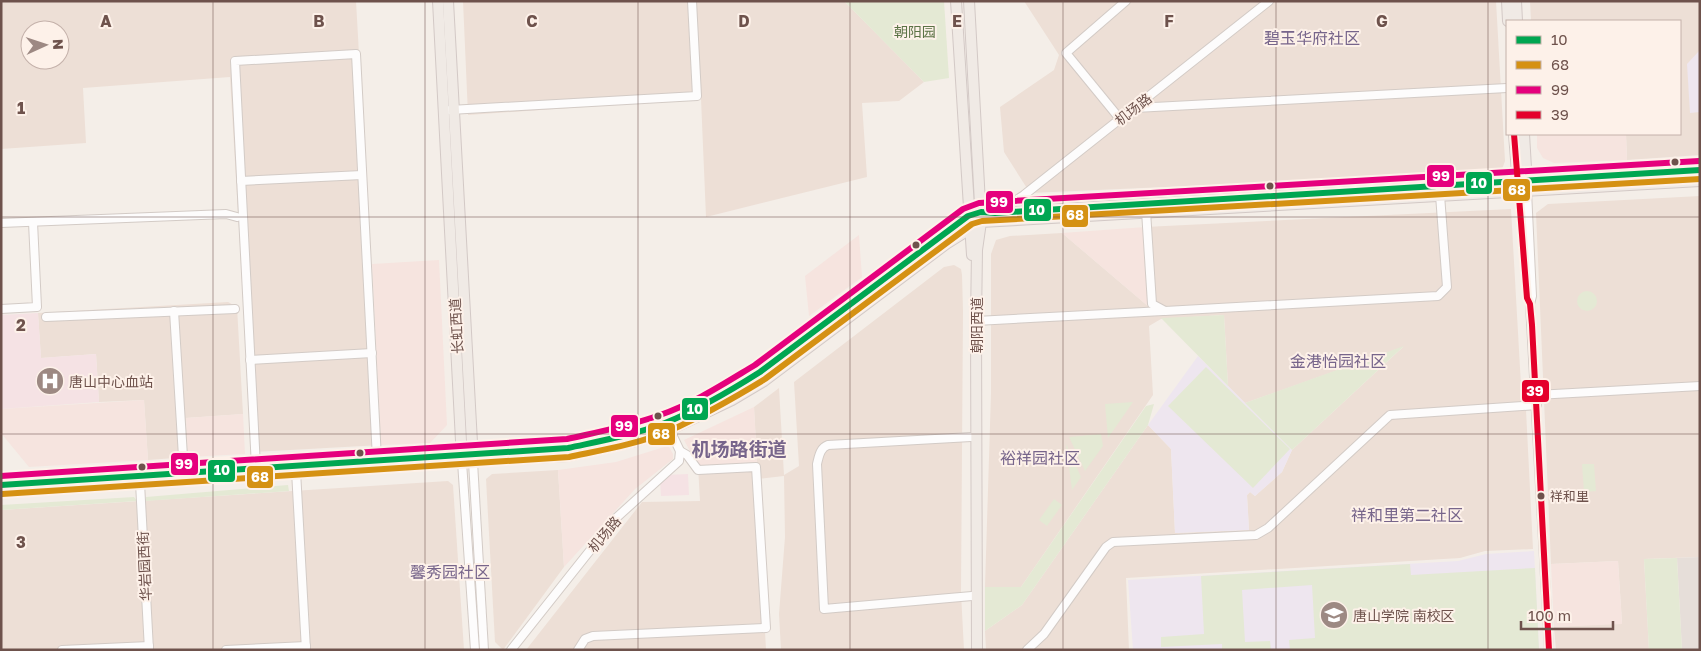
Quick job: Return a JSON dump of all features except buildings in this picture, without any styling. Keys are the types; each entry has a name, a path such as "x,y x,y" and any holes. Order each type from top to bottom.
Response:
{"main road":[{"name":"长虹西道","path":"438,1 449,110"},
{"name":"长虹西道","path":"448,1 449,110 468,458"},
{"name":"朝阳西道","path":"956,1 970,228 972,596 975,650"},
{"name":"朝阳西道","path":"969,1 981,217 977,250 976,321 975,650"},
{"path":"1506,1 1508,20"},
{"path":"1516,1 1518,20"},
{"path":"1514,135 1523,191"},
{"path":"1522,180 1524,135"},
{"path":"1,492 468,458 568,448 668,426 732,400 764,381 970,228 981,217 995,213 1700,170"},
{"path":"668,426 760,372 968,216 1146,211 1700,181"},
{"path":"1,485 377,459 468,458"}],"street":[{"path":"449,110 697,96 692,1"},
{"path":"1120,119 1066,53 1126,1"},
{"name":"机场路","path":"995,213 1024,195 1268,1"},
{"path":"256,467 234,61 356,54 377,459"},
{"path":"1135,108 1506,88"},
{"path":"241,181 362,175"},
{"path":"1523,191 1532,296 1530,304 1549,650"},
{"path":"976,321 1438,296 1447,287 1440,195"},
{"path":"1146,211 1152,304 1165,311"},
{"path":"1,223 226,214 237,217"},
{"path":"1,309 37,307 32,222"},
{"path":"46,317 235,308"},
{"path":"174,311 184,472"},
{"path":"250,360 372,353"},
{"path":"1536,395 1700,386"},
{"path":"1027,650 1044,634 1106,547 1112,542 1256,535 1268,528 1390,415 1536,405"},
{"path":"578,650 585,639 593,636 766,628 756,467 698,470 687,455 680,451 668,426"},
{"path":"971,437 828,445 820,452 817,464 824,609 972,596"},
{"name":"机场路","path":"511,650 615,519 679,461 680,451"},
{"name":"长虹西道","path":"468,458 474,650"},
{"name":"长虹西道","path":"468,458 484,650"},
{"path":"226,650 306,648 296,471"},
{"name":"华岩园西街","path":"140,483 149,648"},
{"path":"62,650 149,648"}],"shaded area":[{"path":"1,1 356,1 381,445 252,452 230,77 83,88 86,143 1,149"},
{"path":"463,1 844,1 924,82 899,101 862,103 867,177 706,217 701,99 468,115"},
{"path":"1024,1 1496,1 1505,161 1501,172 1030,193 1004,152 1000,107 1054,70 1059,55"},
{"path":"1530,1 1700,1 1700,155 1627,160 1626,135 1681,135 1681,20 1531,20"},
{"path":"1700,50 1700,112 1690,113 1687,64"},
{"path":"1537,135 1626,135 1627,160 1554,163 1543,158 1537,148"},
{"path":"1700,196 1700,557 1644,559 1649,650 1556,650 1554,627 1622,623 1618,561 1551,564 1536,213 1548,204"},
{"path":"1511,209 1522,403 1421,415 1526,410 1533,549 1485,551 1460,558 1126,578 1129,650 986,650 985,631 1022,605 1148,425 1171,449 1175,533 1249,530 1247,495 1250,492 1255,496 1282,472 1292,450 1403,347 1245,403 1228,386 1224,315 1161,319 1149,326 1153,395 1021,587 985,587 991,393 991,254 996,240 1010,236 1062,233 1149,307 1145,227"},
{"path":"1145,227 1149,307 1062,233"},
{"path":"859,235 862,277 809,316 805,276"},
{"path":"439,260 447,425 430,443 381,445 372,264"},
{"path":"954,265 961,269 963,311 961,593 964,650 781,650 779,614 785,537 784,476 757,479 766,650 526,650 642,502 700,501 698,466 757,462 754,407 779,388 784,475 799,466 794,382 944,267"},
{"path":"228,302 237,307 243,414 186,418 188,457 148,460 144,400 99,402 96,354 41,358 38,313"},
{"name":"唐山中心血站","path":"38,313 41,358 96,354 99,402 1,409 1,315"},
{"path":"1198,356 1292,450 1282,472 1255,496 1250,492 1247,495 1249,530 1175,533 1171,449 1148,425"},
{"path":"144,400 148,460 29,467 1,433 1,409"},
{"path":"754,407 757,462 698,466 684,440"},
{"path":"243,414 245,454 188,457 186,418"},
{"path":"669,447 673,454 673,459 635,489 564,567 558,470 616,462"},
{"path":"558,470 564,567 503,650 495,642 486,479 492,474"},
{"path":"688,474 689,495 661,496 660,480 665,475"},
{"path":"448,481 453,485 464,650 1,650 1,510"},
{"name":"唐山学院 南校区","path":"1534,551 1539,650 1133,650 1128,580 1458,561 1486,554"},
{"path":"1700,557 1700,650 1682,650 1677,558"},
{"path":"1618,561 1622,624 1554,627 1551,564"}],"green space":[{"name":"朝阳园","path":"844,1 944,1 949,78 924,82"},
{"path":"1587,291 1594,294 1597,301 1594,308 1587,311 1580,308 1577,301 1580,294"},
{"path":"1224,315 1228,386 1161,318"},
{"path":"1404,346 1292,450 1245,403"},
{"path":"1206,367 1290,449 1253,488 1168,406"},
{"path":"1133,402 1108,438 1105,404"},
{"path":"1154,404 1148,425 1022,605 985,631 985,587 1021,587 1146,406"},
{"path":"1101,434 1103,446 1085,471 1069,437"},
{"path":"1066,444 1081,477 1072,490"},
{"path":"1582,464 1594,464 1596,491 1584,492"},
{"path":"288,485 289,491 145,501 146,497"},
{"path":"134,497 137,501 1,510 1,505"},
{"path":"1054,499 1062,505 1047,526 1039,520"},
{"path":"1677,558 1682,650 1649,650 1644,559"},
{"name":"唐山学院 南校区","path":"1410,564 1411,575 1535,568 1539,650 1290,650 1289,640 1315,638 1312,585 1242,590 1245,642 1270,641 1271,650 1222,650 1222,644 1161,647 1161,637 1204,634 1201,576"}],"transit line":[{"name":"39","path":"1514,135 1527,298 1530,304 1532,325 1549,650"},
{"name":"99","path":"1,476 567,439 614,429 685,405 755,365 963,209 979,203 1699,161"},
{"name":"10","path":"1,485 568,448 641,431 690,412 760,372 968,216 981,212 995,213 1700,170"},
{"name":"68","path":"2,494 569,457 632,443 669,431 765,379 972,224 982,221 1700,179"}],"place":[{"name":"唐山中心血站","path":"50,381"},
{"name":"祥和里","path":"1541,496"},
{"name":"唐山学院 南校区","path":"1334,615"}],"district":[{"name":"碧玉华府社区","path":"1312,38"},
{"name":"金港怡园社区","path":"1338,361"},
{"name":"机场路街道","path":"739,448"},
{"name":"裕祥园社区","path":"1040,458"},
{"name":"祥和里第二社区","path":"1407,515"},
{"name":"馨秀园社区","path":"450,572"}]}
